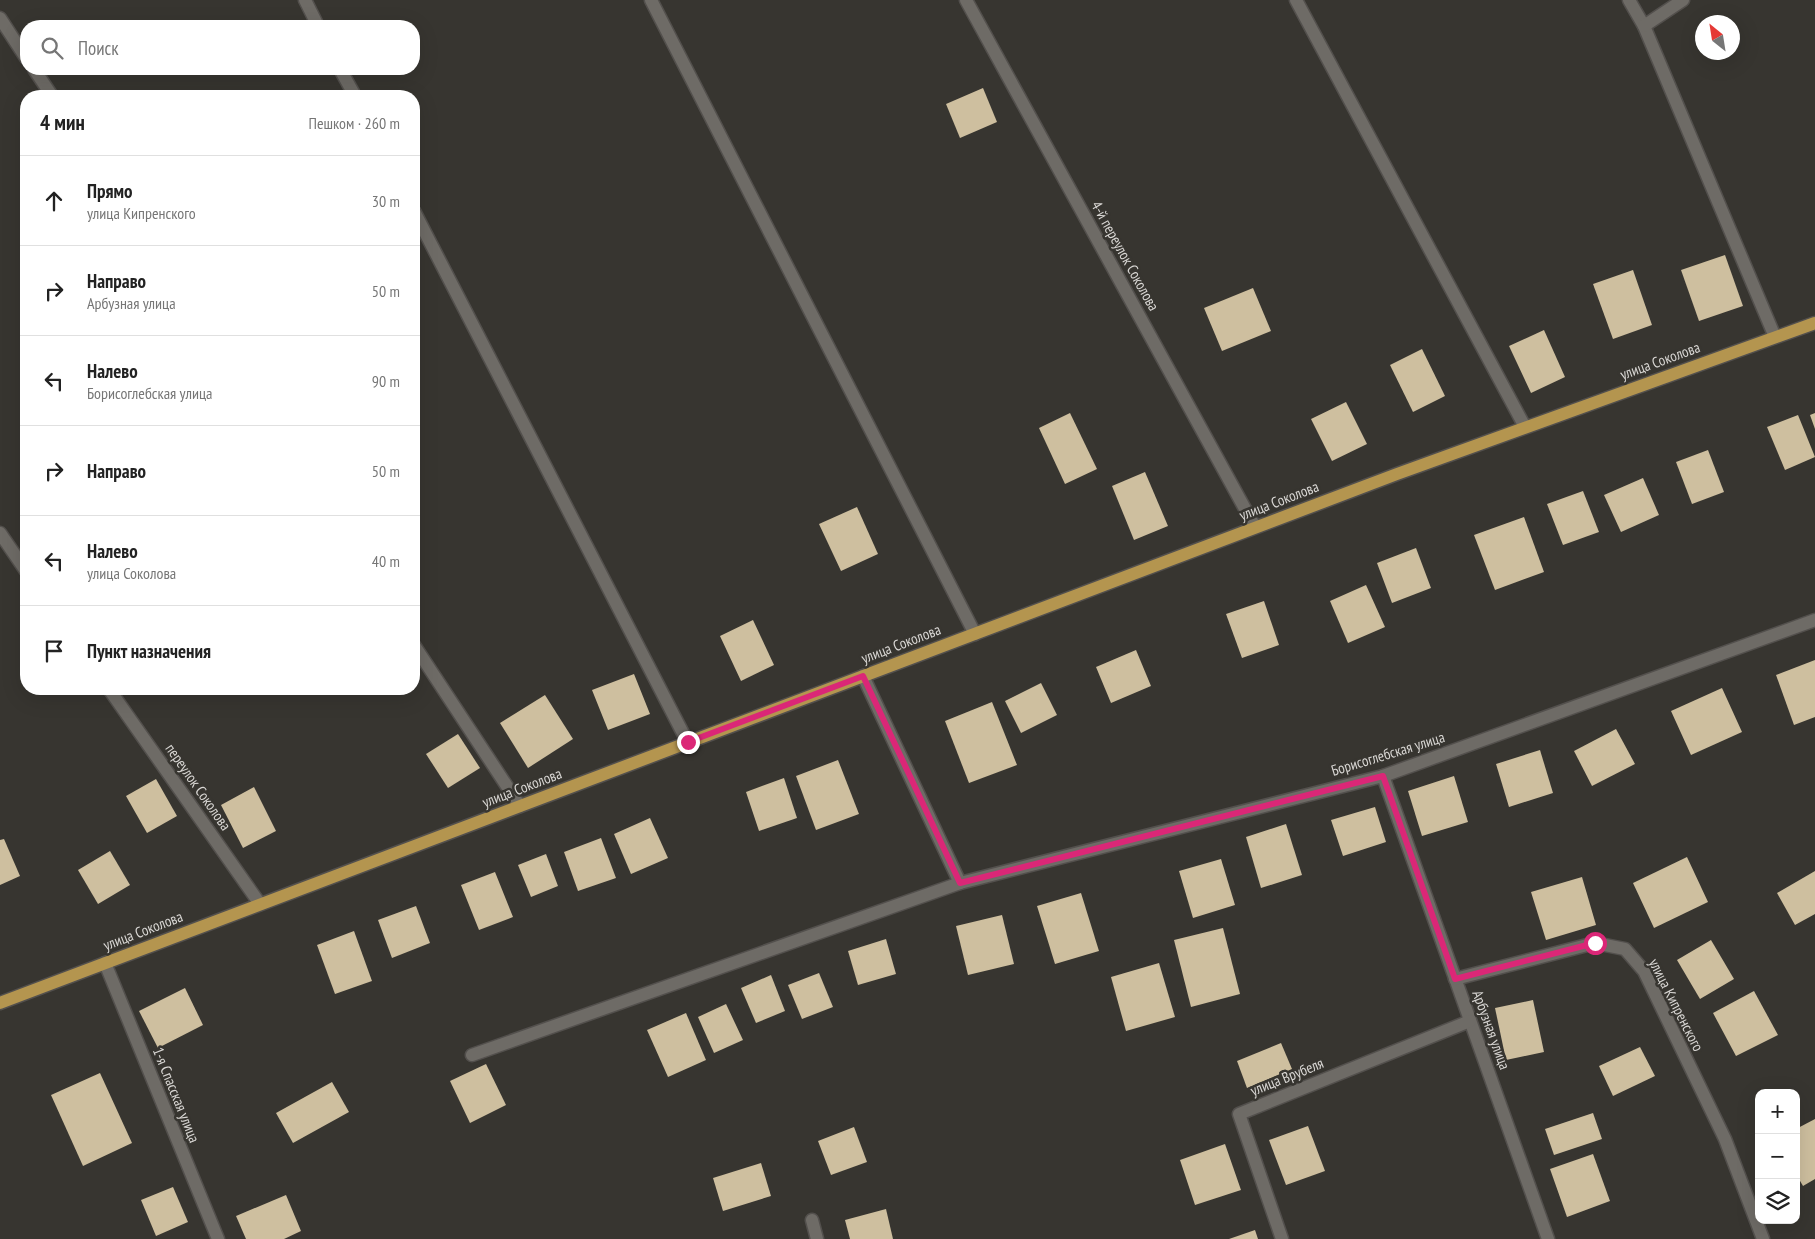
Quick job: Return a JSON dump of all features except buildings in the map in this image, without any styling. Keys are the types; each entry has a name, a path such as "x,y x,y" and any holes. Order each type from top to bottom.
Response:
{"main road":[{"name":"улица Соколова","path":"0,1003 1255,527 1525,427 1815,323"}],"street":[{"path":"305,0 315,20"},
{"path":"651,0 974,634"},
{"name":"4-й переулок Соколова","path":"966,0 1255,527"},
{"path":"1296,0 1525,427"},
{"path":"1629,0 1644,26 1775,337"},
{"path":"1644,26 1683,0"},
{"path":"0,18 20,49"},
{"path":"38,75 48,90"},
{"path":"343,75 351,90"},
{"path":"420,223 688,742"},
{"path":"0,533 20,562"},
{"name":"Борисоглебская улица","path":"472,1055 960,883 1383,776 1815,620"},
{"path":"420,653 520,806"},
{"path":"863,676 960,883"},
{"name":"переулок Соколова","path":"113,695 260,904"},
{"name":"Арбузная улица","path":"1383,776 1548,1239"},
{"name":"улица Кипренского","path":"1455,979 1595,943 1625,949 1644,971 1725,1139 1762,1239"},
{"name":"1-я Спасская улица","path":"104,963 218,1239"},
{"name":"улица Врубеля","path":"1282,1239 1239,1114 1470,1021"},
{"path":"812,1220 817,1239"}],"route":[{"path":"688,742 863,676 960,883 1383,776 1455,979 1595,943"}]}
